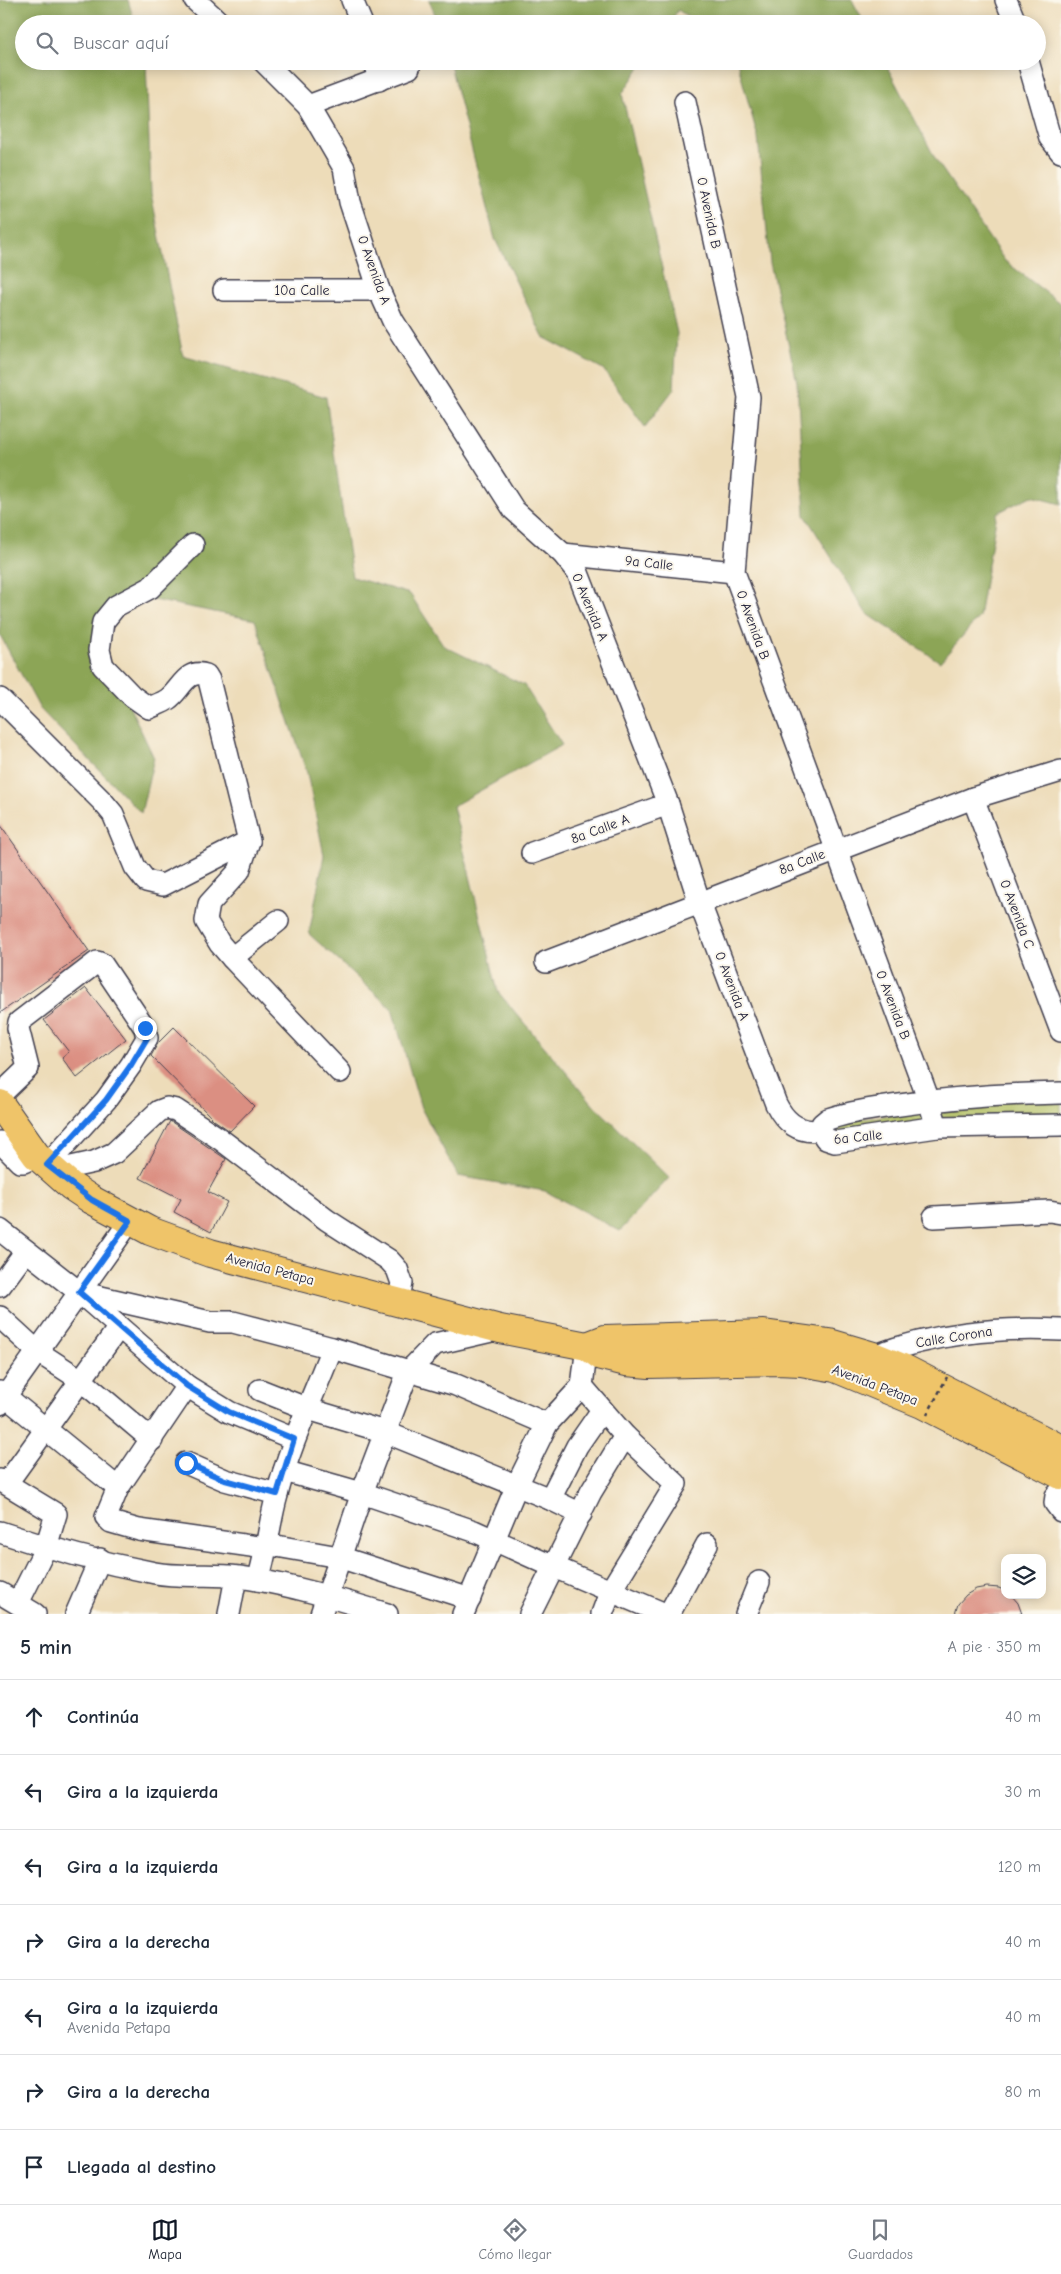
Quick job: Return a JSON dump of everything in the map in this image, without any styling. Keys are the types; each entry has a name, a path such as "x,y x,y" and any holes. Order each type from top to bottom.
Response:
{"main road":[{"name":"Avenida Petapa","path":"0,1104 45,1164 92,1200 150,1231 210,1253 500,1329 587,1346 601,1356 626,1362 649,1364 722,1361 801,1362 834,1368 905,1369 1061,1449"},
{"name":"Avenida Petapa","path":"868,1367 922,1404 1061,1475"}],"street":[{"path":"195,0 211,15"},
{"path":"352,0 358,15"},
{"path":"1006,0 1012,15"},
{"name":"0 Avenida A","path":"272,70 308,106 344,168 350,202 379,290 392,321 514,510 564,554 578,573 668,804 699,901 781,1114 794,1126 810,1131 820,1130"},
{"path":"308,106 376,70"},
{"path":"1031,70 1050,138 1061,152"},
{"name":"0 Avenida B","path":"685,102 749,397 734,572 929,1101 936,1127"},
{"name":"10a Calle","path":"224,290 379,290"},
{"path":"193,545 150,588 116,606 103,622 99,650 103,666 132,696 149,708 168,699 179,684 191,675 200,673 206,675 209,680 249,841 239,871 209,904 206,921 220,944 232,958 340,1072"},
{"name":"9a Calle","path":"564,554 734,572"},
{"path":"0,699 113,814 135,867 146,880 163,886 249,841"},
{"name":"8a Calle","path":"546,962 699,901 973,798 1061,771"},
{"name":"0 Avenida C","path":"973,798 1061,1031"},
{"name":"8a Calle A","path":"532,853 668,804"},
{"path":"232,958 278,920"},
{"path":"0,1095 28,1068 18,1028 20,1022 97,962 102,964 145,1028 147,1038 131,1065 106,1100 45,1164"},
{"name":"6a Calle","path":"1061,1093 929,1101 833,1117 824,1121 820,1130 826,1139 835,1142 936,1127 1061,1124"},
{"path":"0,1142 20,1162 45,1164 94,1162 114,1153 159,1112 166,1108 176,1110 220,1139 327,1220 388,1260 397,1269 402,1283 398,1302"},
{"path":"934,1217 1048,1211 1061,1212"},
{"path":"118,1488 2,1397 38,1352 130,1221"},
{"path":"0,1230 79,1292 187,1386 229,1412 294,1439"},
{"path":"0,1286 26,1251"},
{"path":"79,1292 210,1322 234,1322 332,1348 456,1385 547,1424"},
{"path":"0,1317 38,1352 81,1380 152,1440"},
{"path":"18,1603 46,1547 56,1514 4,1481 46,1430 119,1327"},
{"path":"324,1605 362,1493 408,1372 435,1344 500,1329"},
{"name":"Calle Corona","path":"868,1367 931,1338 990,1330 1061,1330"},
{"path":"187,1386 118,1488 105,1515 111,1522 139,1530 339,1557 466,1606 517,1485 547,1424 582,1386 587,1346"},
{"path":"258,1580 277,1494 294,1439 332,1348"},
{"path":"582,1386 625,1436 676,1485 611,1590 602,1614"},
{"path":"260,1390 308,1409 385,1432 517,1485 581,1514"},
{"path":"550,1499 577,1446 602,1410"},
{"path":"530,1614 609,1459 625,1436"},
{"path":"186,1463 225,1480 277,1494"},
{"path":"284,1471 362,1493 494,1539 554,1567 667,1614 708,1544"},
{"path":"1061,1491 1056,1496 1055,1503 1061,1511"},
{"path":"0,1532 46,1547 156,1573 258,1580 324,1605 387,1614"},
{"path":"76,1614 100,1559"},
{"path":"229,1614 236,1577"},
{"path":"746,1614 759,1582"}],"path":[{"path":"927,1415 947,1377"}],"green space":[{"path":"0,0 128,0 132,15 15,15 15,70 146,70 151,193 183,356 326,397 352,577 410,594 444,646 524,685 562,745 453,806 498,992 594,1105 669,1178 620,1231 545,1191 458,1176 421,1108 392,1009 309,934 324,855 307,773 255,620 133,596 97,637 154,758 141,813 40,709 0,635"},
{"path":"429,0 852,0 860,15 685,15 678,10 675,15 435,15"},
{"path":"451,70 638,70 622,94 677,333 674,389 645,427 603,369 543,337 495,239"},
{"path":"739,70 889,70 936,160 1005,261 1061,304 1061,504 1031,496 997,513 979,617 940,662 866,613 805,515 797,382 770,263 758,138"},
{"path":"1061,1093 1061,1125 835,1142 822,1124"}],"building":[{"path":"0,824 89,951 0,1013"},
{"path":"86,988 126,1039 77,1078 62,1058 69,1052 44,1020"},
{"path":"174,1027 254,1106 230,1131 214,1120 151,1056 158,1043"},
{"path":"170,1121 226,1159 208,1192 227,1202 211,1232 174,1212 181,1199 140,1178"},
{"path":"987,1587 1001,1589 1001,1599 1014,1599 1022,1614 955,1614 958,1604 966,1595 976,1589"}],"route":[{"path":"145,1028 147,1038 142,1048 106,1100 47,1165 71,1186 130,1221 79,1292 187,1386 229,1412 294,1439 277,1494 225,1480 186,1463"}]}
